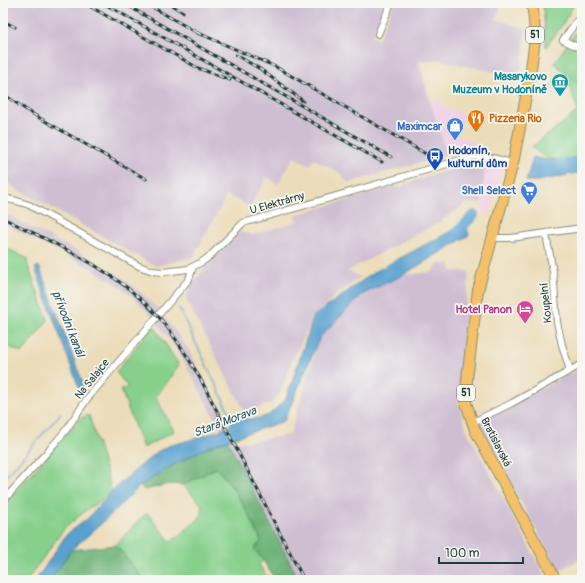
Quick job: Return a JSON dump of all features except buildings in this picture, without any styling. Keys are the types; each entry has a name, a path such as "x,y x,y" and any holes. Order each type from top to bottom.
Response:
{"main road":[{"name":"51","path":"513,163 530,76 535,39 535,24 532,3"},
{"name":"Bratislavská","path":"513,163 478,290 467,380 466,403 471,423 556,580"}],"street":[{"path":"378,34 391,3"},
{"path":"582,14 563,40 582,49"},
{"name":"U Elektrárny","path":"3,198 29,205 139,266 153,271 163,272 194,267 210,256 244,223 471,157 489,158 513,163"},
{"path":"492,238 511,238 582,228"},
{"name":"Koupelní","path":"546,234 553,272 557,322 562,346 570,370"},
{"name":"Na Salajce","path":"3,501 58,440 87,400 189,279 194,267"},
{"path":"471,423 512,403 582,364"}],"shaded area":[{"path":"3,3 387,3 372,36 378,40 394,3 502,3 496,19 526,29 521,69 513,76 439,60 419,61 447,155 348,183 341,174 314,159 309,165 294,157 278,184 267,177 250,207 227,195 193,257 157,266 3,181"},
{"path":"438,99 441,105 465,115 456,134 476,143 476,147 447,155 430,102"},
{"path":"473,163 485,165 482,202 466,204 436,224 347,271 361,277 337,294 314,316 292,360 281,391 272,403 245,412 186,299 191,284 239,231 253,235 297,221 296,215 396,186 403,187 404,184"},
{"path":"485,165 494,167 501,173 490,214 481,212"},
{"path":"3,213 95,260 120,276 139,291 161,312 186,346 238,443 290,435 320,337 363,294 403,275 432,272 438,263 451,264 451,271 469,271 458,401 466,429 547,580 299,580 196,383 178,351 154,319 133,297 115,283 91,268 3,224"},
{"path":"582,367 582,558 562,569 558,569 499,462 479,422"}],"green space":[{"path":"543,3 575,3 562,25 546,47"},
{"path":"582,23 582,156 561,160 549,159 532,147 578,111 565,72 554,63"},
{"path":"3,248 28,259 27,263 48,320 22,353 3,344"},
{"path":"154,326 179,365 156,397 174,431 143,448 121,390 128,387 116,372"},
{"path":"89,415 112,492 84,512 64,529 27,580 3,579 3,506 81,418"},
{"path":"227,440 299,580 275,580 263,560 254,549 261,541 247,512 236,493 216,468 183,485 169,484 145,490 140,486 182,460"},
{"path":"216,468 236,493 262,541 254,549 263,560 259,565 270,580 144,580 116,545 147,513 171,542 200,518 202,505 183,485"},
{"path":"116,545 144,580 50,580 71,550"}],"water":[{"path":"582,156 582,172 538,181 526,181 533,157 546,160 558,160"},
{"path":"466,223 469,235 403,275 363,294 320,337 284,421 210,446 169,467 140,486 101,524 71,550 50,580 36,580 66,535 87,519 118,485 157,452 168,446 229,427 231,424 229,416 234,415 251,419 269,415 286,399 314,316 374,272"},
{"path":"39,266 84,386 79,388 35,268"}],"waterway":[{"name":"Stará Morava","path":"457,232 474,215"},
{"path":"179,308 231,416"},
{"path":"3,480 61,413"}],"railway":[{"path":"84,3 198,68 230,80"},
{"path":"103,3 382,162"},
{"path":"123,3 391,157"},
{"path":"145,3 201,35"},
{"path":"168,3 183,12"},
{"path":"3,21 15,27"},
{"path":"196,32 276,67 426,154"},
{"path":"236,55 260,69 303,101"},
{"path":"3,94 31,113 146,179"},
{"path":"3,218 64,248 104,271 141,299 170,330 201,380 304,580"}],"place":[{"name":"Masarykovo Muzeum v Hodoníně","path":"560,97"},
{"name":"Pizzeria Rio","path":"476,133"},
{"name":"Maximcar","path":"455,141"},
{"name":"Hodonín, kulturní dům","path":"435,171"},
{"name":"Shell Select","path":"529,205"},
{"name":"Hotel Panon","path":"525,324"}],"water label":[{"name":"přívodní kanál","path":"68,324"}]}
